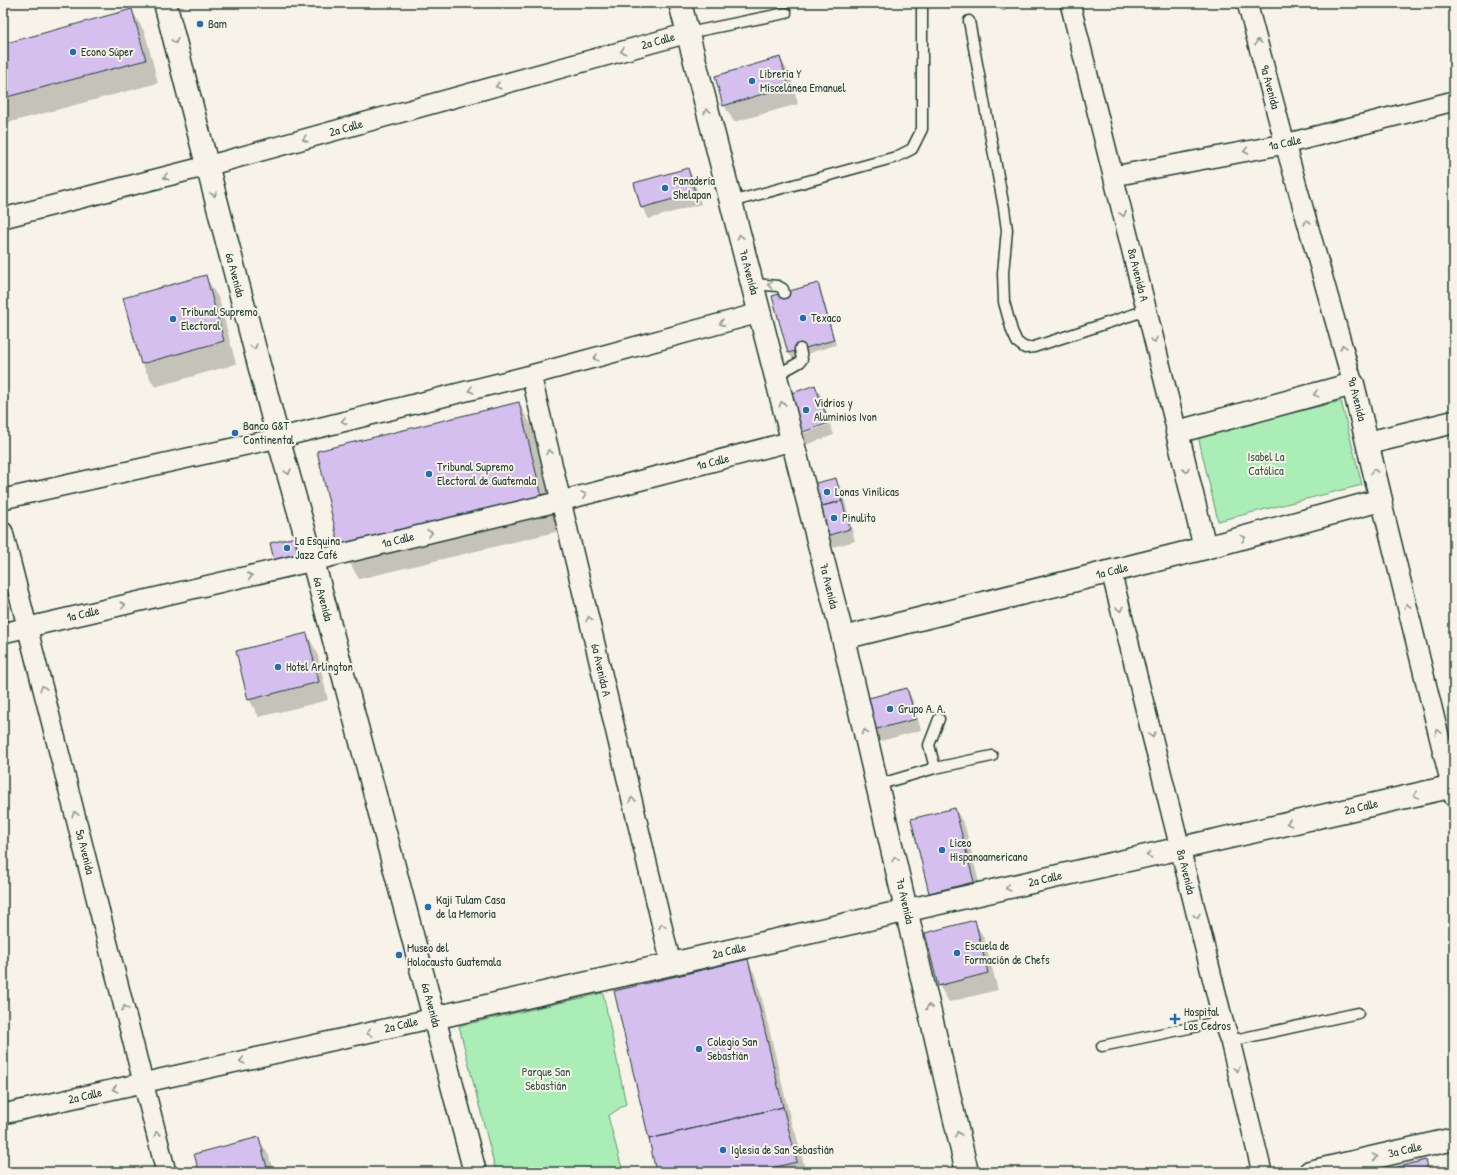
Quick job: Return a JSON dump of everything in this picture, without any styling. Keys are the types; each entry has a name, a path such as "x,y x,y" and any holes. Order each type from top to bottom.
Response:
{"main road":[{"name":"6a Avenida","path":"165,3 278,438 313,561 475,1172"},
{"name":"7a Avenida","path":"680,3 843,638 967,1172"},
{"path":"1177,432 1354,384"},
{"name":"9a Avenida","path":"1354,384 1381,500"},
{"path":"1368,442 1454,422"},
{"name":"8a Avenida A","path":"1177,432 1205,548"},
{"name":"1a Calle","path":"843,638 1205,548 1381,500"},
{"name":"2a Calle","path":"434,1018 1180,848 1453,790"},
{"name":"3a Calle","path":"1310,1172 1454,1139"}],"street":[{"name":"8a Avenida A","path":"1070,3 1177,432"},
{"name":"9a Avenida","path":"1247,3 1285,144 1354,384"},
{"name":"2a Calle","path":"3,218 207,166 688,33"},
{"name":"1a Calle","path":"1114,176 1285,144 1454,101"},
{"path":"3,499 278,438 531,376 759,313"},
{"name":"6a Avenida A","path":"531,376 671,964"},
{"name":"1a Calle","path":"3,633 313,561 561,501 792,442"},
{"name":"9a Avenida","path":"1381,500 1453,790"},
{"name":"5a Avenida","path":"3,532 166,1172"},
{"name":"8a Avenida","path":"1111,571 1223,1022 1230,1041 1262,1172"},
{"name":"2a Calle","path":"3,1114 434,1018"}],"lane":[{"path":"730,202 896,157 912,149 922,129 922,8"},
{"path":"688,33 786,13"},
{"path":"969,22 1004,208 1007,230 1003,273 1004,302 1012,331 1017,342 1025,348 1034,347 1147,310"},
{"path":"752,284 778,286 783,289 784,293"},
{"path":"775,376 800,362 802,359 800,350"},
{"path":"935,768 929,745 939,719"},
{"path":"877,785 935,768 992,756"},
{"path":"1230,1041 1358,1013"},
{"path":"1102,1046 1223,1022"}],"green space":[{"path":"990,3 1007,3 1004,11"},
{"name":"Isabel La Católica","path":"1341,401 1362,485 1218,521 1198,436"},
{"name":"Parque San Sebastián","path":"603,993 626,1104 608,1116 623,1172 496,1172 459,1026"}],"building":[{"name":"Econo Súper","path":"132,9 146,60 3,98 3,44"},
{"name":"Libreria Y Miscelánea Emanuel","path":"780,57 789,86 723,106 715,76"},
{"name":"Panadería Shelapan","path":"688,168 695,193 641,208 634,183"},
{"name":"Tribunal Supremo Electoral","path":"206,275 224,341 141,364 123,298"},
{"name":"Texaco","path":"818,283 834,340 788,353 772,296"},
{"name":"Vidrios y Aluminios Ivon","path":"815,385 829,423 797,434 784,396"},
{"name":"Tribunal Supremo Electoral de Guatemala","path":"519,402 542,497 339,546 317,451"},
{"name":"Lonas Vinilicas","path":"836,478 842,501 818,507 812,484"},
{"name":"Pinulito","path":"842,501 850,529 826,536 818,507"},
{"name":"La Esquina Jazz Café","path":"300,536 304,552 274,560 270,543"},
{"name":"Hotel Arlington","path":"307,633 319,682 248,700 236,651"},
{"name":"Grupo A. A.","path":"907,688 916,719 873,730 865,699"},
{"name":"Liceo Hispanoamericano","path":"955,808 974,882 929,893 911,819"},
{"name":"Escuela de Formación de Chefs","path":"975,920 988,973 938,986 925,933"},
{"name":"Colegio San Sebastián","path":"748,959 783,1107 649,1139 614,991"},
{"name":"Iglesia de San Sebastián","path":"783,1107 797,1162 753,1172 656,1172 649,1139"},
{"path":"259,1137 268,1172 199,1172 194,1154"},
{"path":"1425,1160 1428,1172 1379,1172"}],"place":[{"name":"Bam","path":"200,24"},
{"name":"Econo Súper","path":"73,52"},
{"name":"Libreria Y Miscelánea Emanuel","path":"752,81"},
{"name":"Panadería Shelapan","path":"665,188"},
{"name":"Texaco","path":"803,318"},
{"name":"Tribunal Supremo Electoral","path":"173,319"},
{"name":"Vidrios y Aluminios Ivon","path":"806,410"},
{"name":"Banco G&T Continental","path":"235,433"},
{"name":"Tribunal Supremo Electoral de Guatemala","path":"429,474"},
{"name":"Lonas Vinilicas","path":"827,492"},
{"name":"Pinulito","path":"834,518"},
{"name":"La Esquina Jazz Café","path":"287,548"},
{"name":"Hotel Arlington","path":"278,667"},
{"name":"Grupo A. A.","path":"890,709"},
{"name":"Liceo Hispanoamericano","path":"942,850"},
{"name":"Kaji Tulam Casa de la Memoria","path":"428,907"},
{"name":"Escuela de Formación de Chefs","path":"957,953"},
{"name":"Museo del Holocausto Guatemala","path":"399,955"},
{"name":"Hospital Los Cedros","path":"1175,1019"},
{"name":"Colegio San Sebastián","path":"699,1049"},
{"name":"Iglesia de San Sebastián","path":"723,1150"}]}
